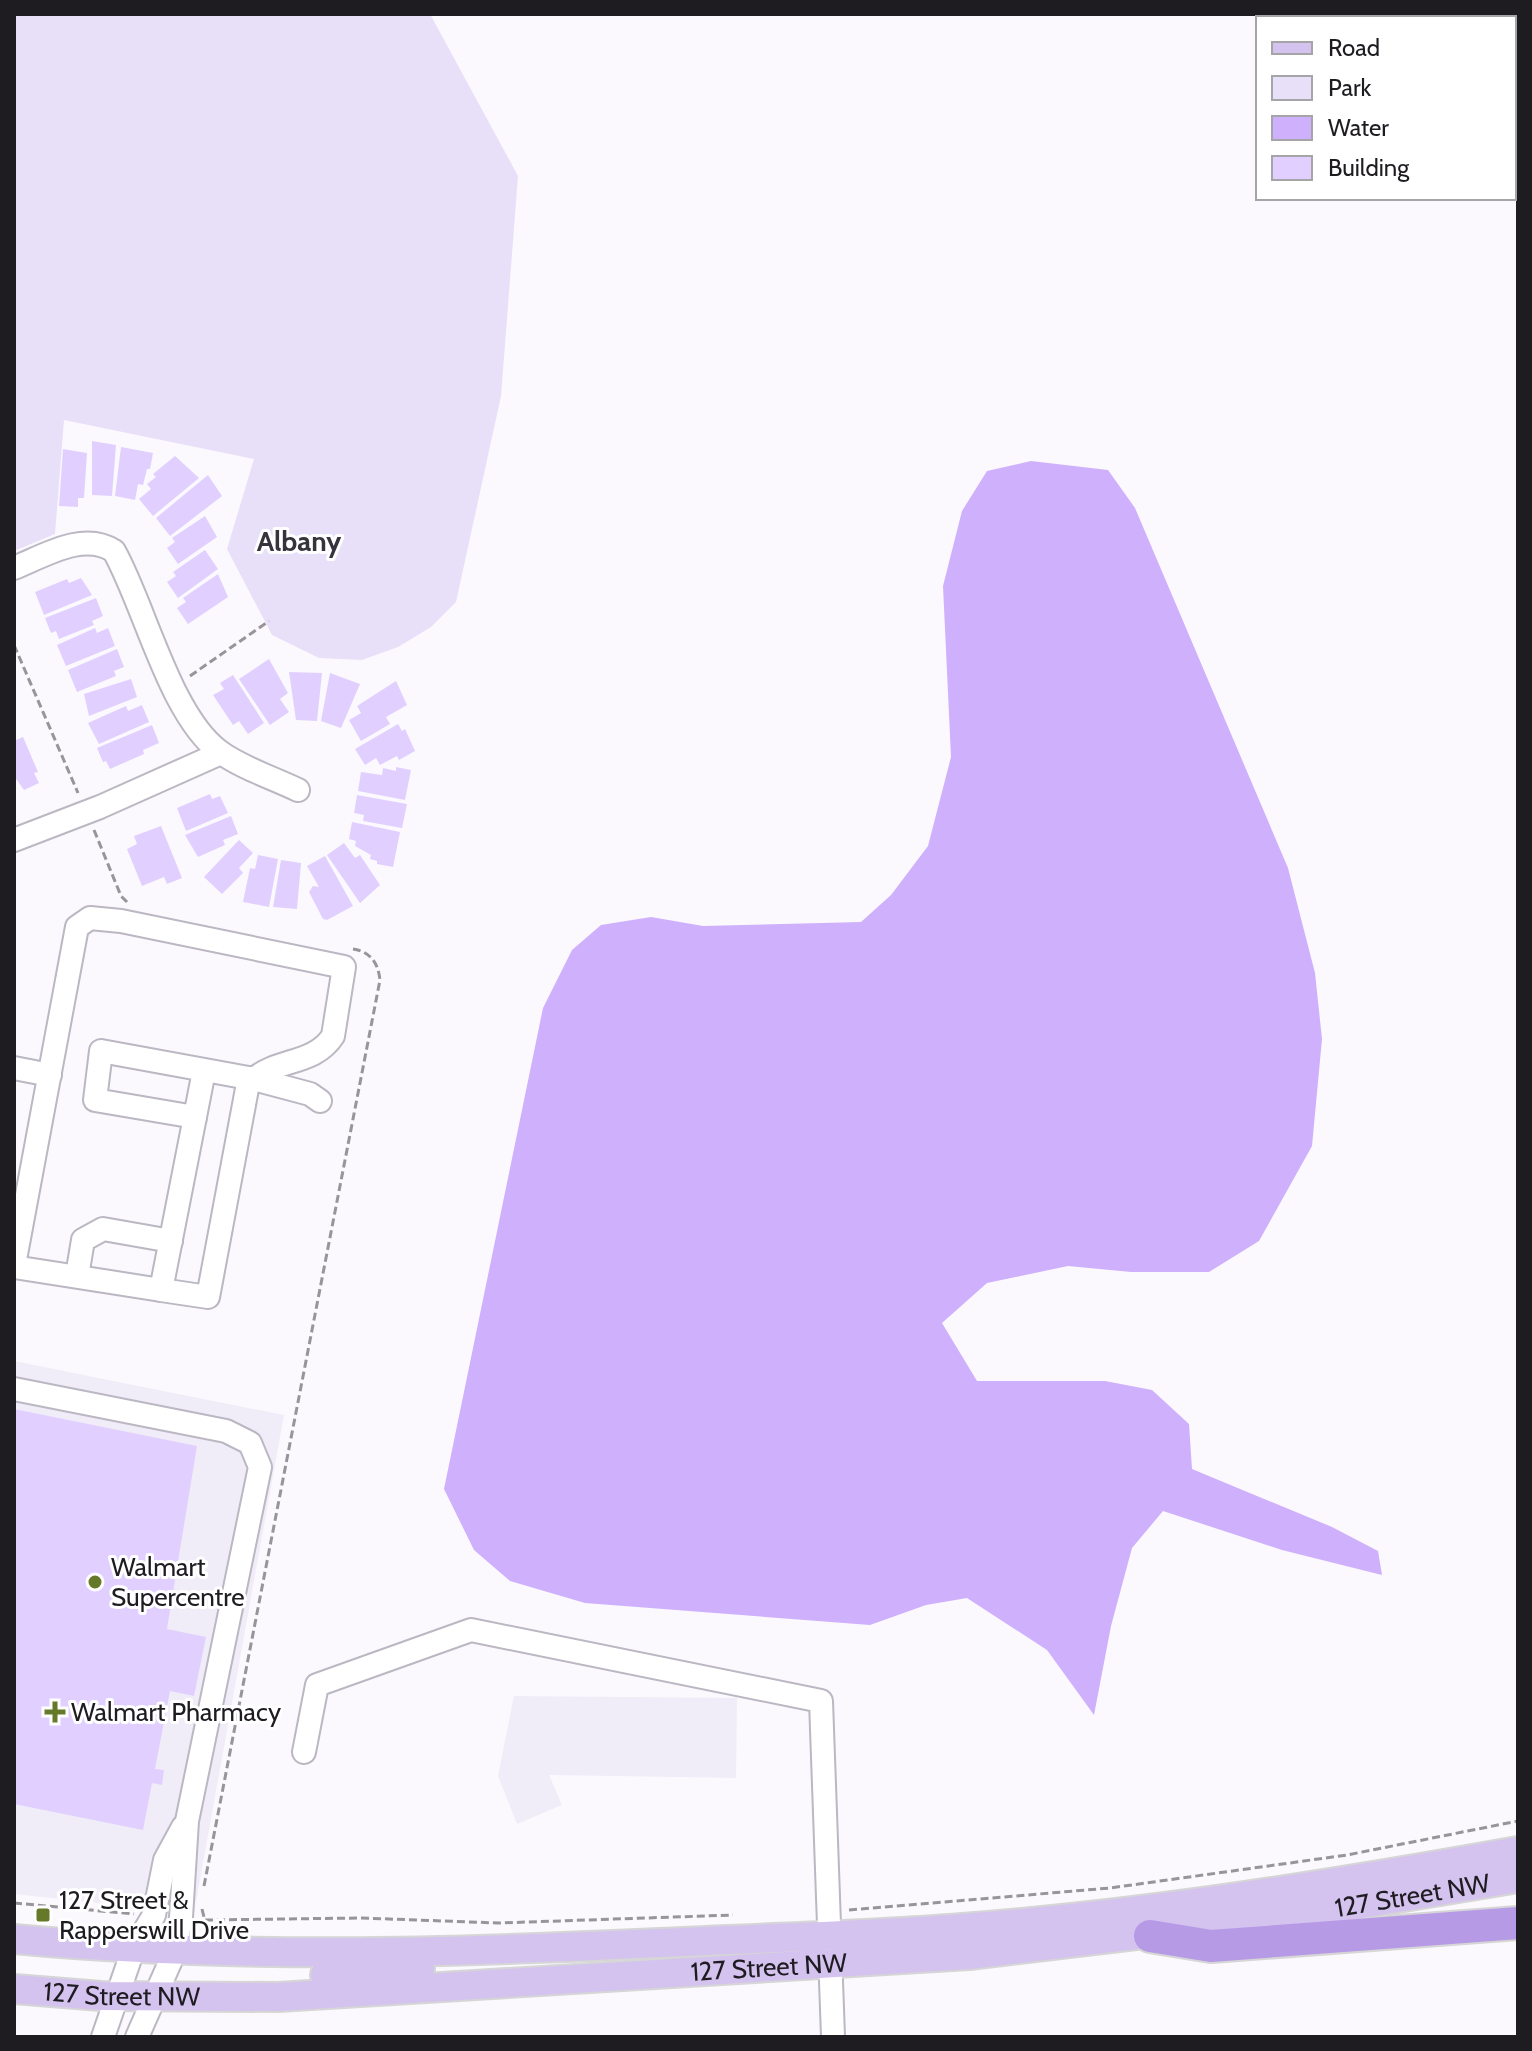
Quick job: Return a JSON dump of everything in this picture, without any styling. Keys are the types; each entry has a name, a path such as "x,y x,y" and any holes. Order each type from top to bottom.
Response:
{"highway":[{"path":"1150,1936 1211,1946 1518,1923"}],"main road":[{"name":"127 Street NW","path":"14,1939 133,1950 282,1954 831,1937 964,1928 1163,1907 1297,1889 1518,1851"},
{"name":"127 Street NW","path":"158,1989 278,1997 831,1937 1150,1936 1518,1878"},
{"path":"115,1996 279,1978 466,1966 623,1945"},
{"name":"127 Street NW","path":"14,1989 115,1996"}],"street":[{"path":"14,568 72,545 103,545 114,551 174,688 199,732 221,753 298,790"},
{"path":"14,840 87,812 221,753"},
{"path":"90,918 121,921 344,967 333,1036 327,1044 313,1056 275,1065 252,1078 208,1297 14,1266 50,1075 77,927 90,918"},
{"path":"195,1117 95,1100 101,1051 252,1078 310,1094 320,1101"},
{"path":"14,1068 50,1075"},
{"path":"161,1290 204,1071"},
{"path":"77,1276 83,1240 103,1229 171,1241"},
{"path":"14,1389 226,1431 250,1443 260,1467 187,1821 181,1917 175,1951 137,2037"},
{"path":"304,1752 317,1685 471,1630 821,1701 833,2037"},
{"path":"103,2037 133,1950 154,1915 165,1860 187,1821"}],"path":[{"path":"174,688 269,621"},
{"path":"14,645 121,896 131,906"},
{"path":"202,1894 380,980 372,957 347,948"},
{"path":"831,1937 1110,1888 1347,1855 1518,1821"},
{"path":"14,1903 154,1915"},
{"path":"200,1903 205,1921"},
{"path":"181,1917 205,1921 361,1918 499,1923 741,1915"}],"shaded area":[{"path":"14,1361 284,1415 194,1913 14,1894"},
{"path":"514,1696 737,1698 736,1778 549,1775 562,1805 517,1824 498,1776"}],"green space":[{"path":"14,14 430,14 518,176 501,396 456,602 431,627 398,647 362,660 319,658 272,635 227,549 254,459 64,420 55,534 14,551"}],"water":[{"path":"1031,461 1108,470 1135,508 1288,868 1315,973 1322,1039 1312,1146 1259,1241 1209,1272 1131,1272 1068,1266 987,1283 942,1323 977,1381 1105,1381 1152,1390 1189,1424 1192,1469 1332,1527 1378,1551 1382,1575 1282,1550 1163,1511 1132,1548 1111,1626 1094,1715 1047,1650 967,1598 926,1605 870,1625 585,1603 510,1581 474,1550 444,1489 543,1008 572,950 601,925 651,917 703,926 861,922 891,895 928,846 951,757 943,586 962,511 987,471"}],"building":[{"path":"92,441 116,445 112,496 92,495"},
{"path":"121,447 153,453 143,485 138,484 135,500 115,496"},
{"path":"63,449 87,453 84,498 78,498 78,507 59,506"},
{"path":"175,456 199,478 153,516 139,499 151,489 147,484 156,477 153,474"},
{"path":"208,475 222,496 170,536 156,518"},
{"path":"205,516 217,537 178,564 167,548 175,542 172,538"},
{"path":"205,550 218,569 178,598 167,582 176,576 173,572"},
{"path":"218,574 228,597 188,624 177,608 186,602 183,598"},
{"path":"81,578 92,595 44,615 35,592 67,579 69,583"},
{"path":"96,598 103,616 92,621 94,625 59,639 56,631 51,633 45,618"},
{"path":"95,628 97,633 108,628 115,646 66,666 57,645"},
{"path":"117,649 124,667 114,671 116,676 77,692 68,670"},
{"path":"269,659 288,693 280,699 289,712 270,725 239,679"},
{"path":"289,672 322,673 317,721 296,720"},
{"path":"330,673 360,684 341,728 321,721"},
{"path":"233,675 264,723 248,734 239,721 233,725 213,695 224,689 220,683"},
{"path":"131,679 137,697 89,716 84,694"},
{"path":"396,681 407,705 386,717 390,724 361,741 349,720 361,713 357,706"},
{"path":"142,705 149,722 99,744 88,723 126,706 128,711"},
{"path":"398,724 402,731 405,729 415,751 399,760 397,756 380,765 376,758 365,765 355,749"},
{"path":"152,725 159,743 143,750 144,754 110,769 106,761 103,762 97,748"},
{"path":"23,737 38,772 34,773 39,783 24,790 14,776 14,741"},
{"path":"396,767 411,770 405,800 358,791 361,772 382,775 383,768 396,771"},
{"path":"210,794 212,799 220,796 228,813 186,831 177,808"},
{"path":"357,795 407,804 402,828 363,821 364,815 354,813"},
{"path":"231,816 238,834 223,840 225,845 198,857 185,835"},
{"path":"352,822 400,832 393,867 377,864 377,861 370,859 371,855 355,846 356,841 349,839"},
{"path":"161,826 182,878 167,884 164,877 142,886 127,849 137,844 134,836"},
{"path":"239,840 253,853 239,868 243,873 222,894 204,877"},
{"path":"344,843 355,858 360,855 380,885 360,903 327,855"},
{"path":"258,855 278,859 269,907 243,902 250,868 255,869"},
{"path":"325,856 353,906 327,920 323,919 309,892 313,886 319,887 307,866"},
{"path":"281,860 301,863 297,909 273,907"},
{"name":"Walmart Supercentre","path":"14,1409 197,1446 167,1629 206,1637 194,1696 170,1691 155,1769 164,1770 162,1785 152,1783 143,1830 14,1804"}],"place":[{"name":"Walmart Supercentre","path":"95,1582"},
{"name":"Walmart Pharmacy","path":"55,1712"},
{"name":"127 Street & Rapperswill Drive","path":"43,1915"}],"district":[{"name":"Albany","path":"299,541"}]}
